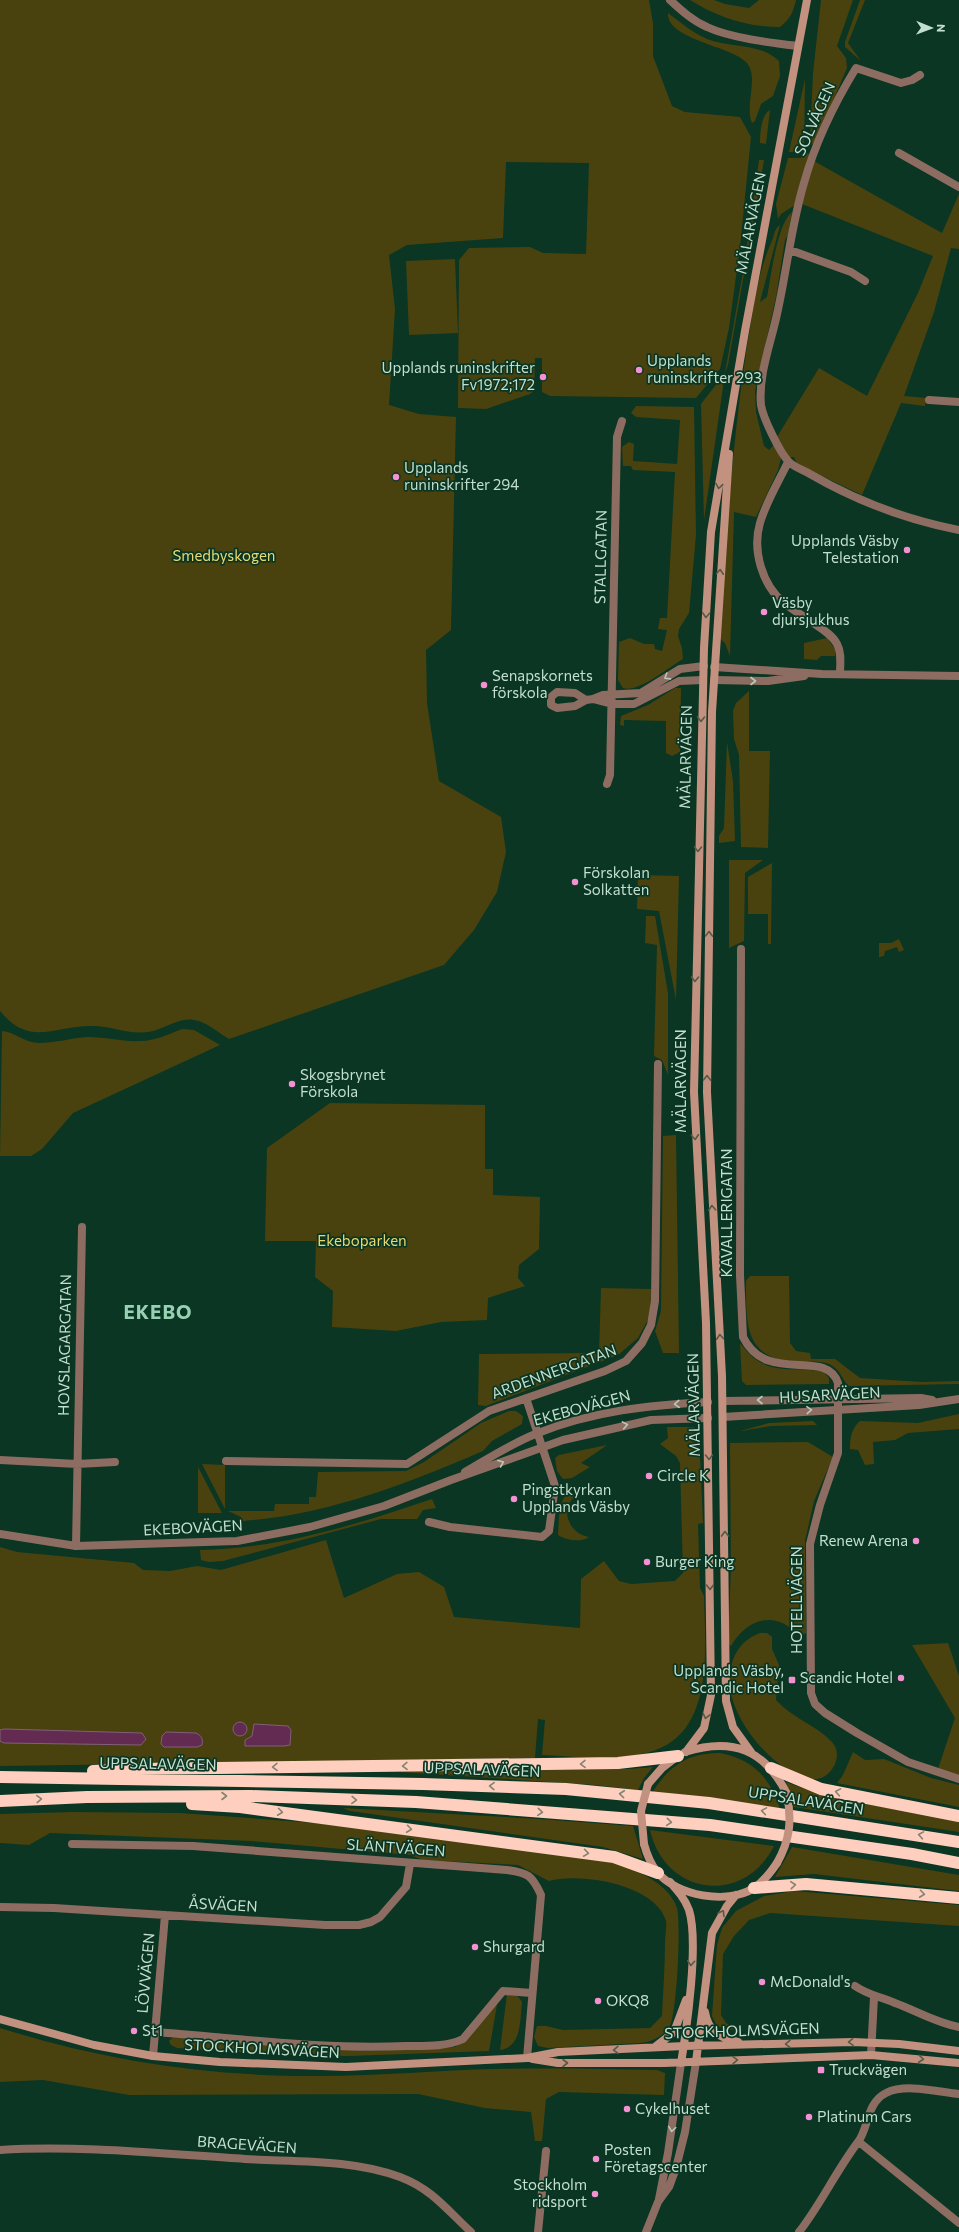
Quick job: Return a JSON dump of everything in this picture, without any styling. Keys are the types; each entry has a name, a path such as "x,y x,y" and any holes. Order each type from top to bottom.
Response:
{"highway":[{"path":"2,1777 139,1768 618,1763 682,1754"},
{"path":"771,1768 821,1789 959,1816"},
{"name":"UPPSALAVÄGEN","path":"2,1777 415,1784 566,1789 709,1803 959,1842"},
{"path":"0,1801 87,1797 251,1796 416,1802 710,1826 912,1854 959,1863"},
{"path":"87,1797 240,1807 532,1845 614,1857 658,1873"},
{"path":"754,1888 806,1884 959,1898"}],"main road":[{"name":"MÄLARVÄGEN","path":"682,1754 704,1728 711,1695 706,1323 694,1092 703,680 711,532 732,406 807,0"},
{"name":"MÄLARVÄGEN","path":"732,406 714,667 707,1113 723,1401 726,1701 734,1727 751,1752"},
{"path":"704,666 714,667"},
{"path":"703,680 714,680"},
{"path":"708,1402 723,1401"},
{"path":"708,1418 723,1417"},
{"path":"720,1746 751,1752 771,1768 787,1794 790,1814 790,1833 778,1864 754,1888 736,1895 707,1896 692,1893 670,1882 658,1873 648,1858 644,1844 641,1811 648,1784 662,1768 682,1754 703,1747 720,1746"},
{"path":"670,1882 684,1898 689,1912 692,1932 689,1994 681,2063"},
{"path":"696,2062 712,1933 736,1895"},
{"path":"705,1986 707,2023 720,2036 747,2044"},
{"path":"654,2048 674,2032 689,1994"},
{"name":"STOCKHOLMSVÄGEN","path":"0,2019 94,2045 154,2056 220,2062 346,2067 526,2058 558,2052 747,2044 872,2042 959,2052"},
{"name":"STOCKHOLMSVÄGEN","path":"526,2058 558,2063 681,2063 871,2055 959,2063"}],"street":[{"path":"670,0 688,16 708,28 730,34 798,46"},
{"name":"SOLVÄGEN","path":"788,462 764,417 760,394 800,195 815,151 844,87 856,68 901,83 912,80 920,74"},
{"path":"899,154 959,187"},
{"path":"790,250 851,272 865,281"},
{"path":"929,400 959,402"},
{"name":"STALLGATAN","path":"607,784 610,775 617,437 622,421"},
{"path":"840,674 840,652 834,639 784,602 771,588 763,574 759,559 758,543 760,523 788,462 826,483 860,498 896,512 959,530"},
{"path":"703,680 679,681 641,702 634,704 612,704 590,700 602,695 641,693 680,669 704,666"},
{"path":"714,667 822,674 959,676"},
{"path":"714,680 768,681 822,674"},
{"name":"KAVALLERIGATAN","path":"742,949 740,1275 743,1337 747,1345 764,1359 786,1366 818,1366 829,1369 836,1378 839,1404"},
{"name":"ARDENNERGATAN","path":"226,1461 407,1464 489,1411 605,1371 626,1361 642,1343 652,1325 656,1277 658,1064"},
{"name":"HOVSLAGARGATAN","path":"76,1546 82,1227"},
{"path":"429,1522 450,1527 542,1537 549,1530 555,1486 526,1398"},
{"name":"HUSARVÄGEN","path":"723,1401 919,1405 959,1399"},
{"name":"EKEBOVÄGEN","path":"451,1480 537,1433 614,1411 646,1405 708,1402"},
{"name":"HUSARVÄGEN","path":"723,1417 839,1404"},
{"name":"HOTELLVÄGEN","path":"839,1404 838,1453 820,1505 810,1544 811,1693 815,1704 825,1713 908,1762 959,1779"},
{"name":"EKEBOVÄGEN","path":"0,1534 76,1546 238,1542 310,1527 384,1506 542,1447 599,1431 651,1420 708,1418"},
{"path":"0,1460 77,1464 115,1462"},
{"name":"SLÄNTVÄGEN","path":"72,1844 193,1846 410,1864 509,1870 526,1873 535,1882 541,1895 526,2058"},
{"name":"ÅSVÄGEN","path":"0,1907 54,1908 325,1925 359,1925 371,1922 380,1917 406,1887 410,1864"},
{"name":"LÖVVÄGEN","path":"154,2056 165,1915"},
{"path":"855,1986 874,1997 894,2002 935,2021 959,2027"},
{"name":"STOCKHOLMSVÄGEN","path":"155,2032 370,2048 454,2044 463,2040 503,1991 532,1992"},
{"path":"871,2055 874,1997"},
{"path":"658,2202 669,2187 676,2168 685,2132 696,2062"},
{"path":"646,2232 658,2202 668,2153 681,2063"},
{"path":"799,2232 814,2213 850,2150 859,2142 867,2117 876,2103 886,2093 905,2088 959,2094"},
{"path":"859,2142 959,2223"},
{"name":"BRAGEVÄGEN","path":"0,2150 25,2148 147,2153 365,2168 401,2178 428,2191 471,2232"},
{"path":"538,2232 546,2151"}],"green space":[{"name":"Smedbyskogen","path":"0,0 649,0 653,23 653,56 672,106 685,112 740,117 751,137 740,247 729,328 720,369 696,398 550,396 542,392 542,358 535,358 534,391 530,394 486,409 458,408 459,260 469,248 530,247 543,253 586,254 589,163 506,162 503,238 407,245 389,255 395,309 389,405 419,414 456,417 451,630 426,650 427,703 439,781 501,817 506,852 497,892 474,930 444,965 229,1039 203,1023 194,1020 182,1020 154,1031 141,1033 100,1026 33,1032 22,1029 11,1022 0,1011"},
{"path":"690,0 714,0 725,4 749,8 759,0 796,0 791,15 780,27 768,27 733,20 700,6"},
{"path":"821,0 853,0 837,46 846,58 847,68 818,136 812,145 810,142 813,73"},
{"path":"860,0 865,0 848,43 861,61 845,47 845,42"},
{"path":"668,13 702,37 716,42 764,51 779,61 780,76 773,96 761,104 755,121 752,123 750,116 752,75 746,62 727,51 688,36 677,29 670,22"},
{"path":"805,79 804,148 797,152 789,152"},
{"path":"770,110 766,144 760,143 763,120 767,112"},
{"path":"808,153 810,156 795,205 781,214 778,219 776,204 788,158 800,158"},
{"path":"759,160 764,160 728,365 725,373 744,266"},
{"path":"814,161 942,233 959,194 959,249 951,248 934,312 904,396 926,398 925,406 901,403 862,495 797,464 794,457 788,457 777,437 819,368 867,396 918,293 933,256 802,204"},
{"path":"792,212 788,235 785,240 776,297 755,391 756,412 764,446 769,450 774,445 781,458 778,470 756,517 734,512 730,656 725,643 719,638 737,419 747,346 759,281 766,255 775,231 780,225 760,302 767,297 782,228"},
{"path":"455,259 458,333 409,335 406,261"},
{"path":"725,373 704,520 701,404"},
{"path":"636,406 694,407 696,535 689,613 679,629 678,636 682,648 683,659 654,678 630,689 623,688 618,680 619,642 630,638 644,644 654,644 655,649 662,651 667,630 658,629 660,618 667,618 675,472 633,470 631,466 623,466 622,447 629,442 634,444 633,461 677,464 680,420 636,417 631,413"},
{"path":"827,638 835,649 835,656 821,656 817,660 804,659 804,643"},
{"path":"675,688 681,688 680,752 672,756 666,753 666,721 624,720 624,726 620,725 621,716 648,705"},
{"path":"749,691 749,751 770,751 768,848 741,847 739,755 734,739 733,711 736,703"},
{"path":"727,742 733,781 735,841 719,843 719,836 724,828"},
{"path":"729,860 763,860 745,873 744,941 729,948"},
{"path":"772,863 771,944 768,944 768,914 748,914 748,877"},
{"path":"638,875 679,876 676,1000 659,911 637,909"},
{"path":"646,916 655,916 668,993 668,1075 662,1060 654,1056 657,945 645,943"},
{"path":"899,939 904,950 899,952 897,947 885,951 884,956 879,957 879,943 891,943"},
{"path":"182,1029 194,1030 220,1045 73,1113 42,1149 31,1156 0,1156 2,1031 11,1033 34,1043 39,1043 88,1037 128,1041 146,1041 162,1037"},
{"name":"Ekeboparken","path":"330,1103 485,1105 485,1169 493,1169 493,1195 540,1197 539,1249 519,1265 518,1278 525,1286 488,1298 487,1320 441,1322 396,1331 332,1327 333,1291 315,1277 316,1241 265,1241 267,1148"},
{"path":"676,1135 679,1353 663,1353 655,1331 661,1311 663,1136"},
{"path":"750,1276 789,1276 790,1343 796,1351 810,1353 811,1359 835,1359 860,1378 922,1382 959,1381 959,1384 848,1386 837,1369 827,1363 780,1360 767,1355 758,1347 752,1337 748,1325 746,1281"},
{"path":"601,1288 653,1289 650,1316 638,1338 618,1355 486,1406 478,1405 479,1354 599,1353"},
{"path":"740,1343 759,1362 778,1368 824,1372 829,1378 829,1384 746,1385 742,1381"},
{"path":"509,1411 516,1411 523,1416 522,1424 492,1441 483,1451 395,1486 336,1505 274,1518 243,1521 241,1517 228,1511 274,1511 275,1504 309,1504 309,1497 316,1497 318,1472 406,1471 424,1462 481,1423"},
{"path":"959,1414 959,1429 908,1433 895,1440 873,1442 874,1464 865,1465 858,1450 850,1449 852,1434 860,1421 918,1423"},
{"path":"813,1421 817,1425 771,1426 740,1431 769,1423"},
{"path":"667,1427 694,1427 699,1435 703,1523 698,1524 700,1588 704,1596 705,1654 704,1675 700,1695 694,1713 685,1729 671,1742 661,1748 643,1754 615,1758 542,1755 545,1720 538,1719 535,1758 0,1766 0,1547 17,1552 134,1563 143,1570 170,1571 197,1566 221,1570 326,1540 344,1598 397,1574 419,1572 444,1587 454,1617 580,1628 581,1579 604,1561 619,1581 631,1584 675,1581 683,1573 680,1463 676,1456 660,1444 668,1438"},
{"path":"808,1442 833,1457 814,1501 805,1541 806,1633 800,1636 791,1628 781,1623 772,1620 763,1620 754,1623 746,1629 738,1636 731,1646 728,1643 731,1568 730,1443"},
{"path":"607,1445 581,1463 590,1467 572,1478 563,1479 557,1471 555,1458 559,1455"},
{"path":"202,1464 225,1465 225,1509"},
{"path":"198,1467 222,1513 198,1513"},
{"path":"568,1493 577,1495 571,1500 568,1507 568,1520 576,1531 589,1537 586,1539 574,1540 558,1535 562,1501"},
{"path":"432,1499 436,1508 423,1510 417,1519 381,1519 223,1561 209,1562 201,1560 200,1550 230,1549 318,1534"},
{"path":"760,1633 767,1633 772,1637 772,1649 779,1665 776,1700 789,1712 826,1736 836,1748 837,1754 834,1767 818,1779 811,1779 796,1774 781,1766 754,1739 743,1723 735,1706 730,1689 730,1674 735,1655 743,1644 753,1636"},
{"path":"948,1643 959,1676 959,1775 938,1769 955,1718 912,1645"},
{"path":"853,1752 865,1760 884,1759 931,1778 959,1785 959,1807 837,1783 843,1775"},
{"path":"720,1753 742,1760 759,1772 771,1788 780,1809 652,1793 665,1775 680,1763 698,1755"},
{"path":"653,1767 644,1778 638,1790 595,1785 400,1772 402,1769 629,1769"},
{"path":"786,1782 828,1796 850,1801 959,1821 959,1832 794,1807"},
{"path":"343,1808 633,1826 643,1859 603,1847 350,1811"},
{"path":"72,1812 180,1813 316,1823 612,1862 643,1875 657,1883 669,1894 676,1906 679,1931 678,1966 671,2023 658,2038 640,2043 548,2048 538,2046 534,2037 537,2026 546,2026 563,2030 650,2028 662,2016 666,1921 659,1908 648,1898 615,1884 579,1878 549,1881 518,1865 423,1860 410,1855 251,1841 50,1833 29,1845 0,1843 0,1814"},
{"path":"650,1830 774,1846 761,1865 744,1878 726,1885 706,1885 688,1880 671,1869 658,1852"},
{"path":"792,1847 959,1875 959,1891 814,1874 775,1877"},
{"path":"794,1891 959,1905 959,1926 770,1913 749,1920 734,1936 723,1954 721,2015 726,2023 739,2030 726,2029 717,2026 712,2016 717,1945 722,1928 736,1911 764,1896"},
{"path":"507,1994 516,1995 522,2002 520,2024 516,2038 512,2044 507,2048 500,2050"},
{"path":"498,1999 489,2051 349,2056 288,2055 177,2048 171,2045 169,2041 173,2037 366,2051 455,2047 467,2040"},
{"path":"0,2028 39,2040 119,2058 159,2065 239,2074 321,2076 497,2069 657,2070 665,2073 664,2095 559,2092 546,2099 542,2141 535,2141 531,2112 485,2108 418,2094 129,2095 43,2080 0,2082"}],"shaded area":[{"path":"237,1722 243,1722 247,1726 247,1732 243,1736 237,1736 233,1732 233,1726"},
{"path":"254,1724 288,1726 291,1730 290,1745 245,1746 245,1740 252,1736"},
{"path":"0,1730 142,1733 146,1739 141,1745 4,1743 0,1741"},
{"path":"166,1732 196,1733 202,1738 202,1745 197,1747 164,1747 161,1744 162,1736"}],"place":[{"name":"Upplands runinskrifter 293","path":"639,370"},
{"name":"Upplands runinskrifter Fv1972;172","path":"543,377"},
{"name":"Upplands runinskrifter 294","path":"396,477"},
{"name":"Upplands Väsby Telestation","path":"907,550"},
{"name":"Väsby djursjukhus","path":"764,612"},
{"name":"Senapskornets förskola","path":"484,685"},
{"name":"Förskolan Solkatten","path":"575,882"},
{"name":"Skogsbrynet Förskola","path":"292,1084"},
{"name":"Circle K","path":"649,1476"},
{"name":"Pingstkyrkan Upplands Väsby","path":"514,1499"},
{"name":"Renew Arena","path":"916,1541"},
{"name":"Burger King","path":"647,1562"},
{"name":"Scandic Hotel","path":"901,1678"},
{"name":"Upplands Väsby, Scandic Hotel","path":"792,1680"},
{"name":"Shurgard","path":"475,1947"},
{"name":"McDonald's","path":"762,1982"},
{"name":"OKQ8","path":"598,2001"},
{"name":"St1","path":"134,2031"},
{"name":"Truckvägen","path":"821,2070"},
{"name":"Cykelhuset","path":"627,2109"},
{"name":"Platinum Cars","path":"809,2117"},
{"name":"Posten Företagscenter","path":"596,2159"},
{"name":"Stockholm ridsport","path":"595,2194"}],"district":[{"name":"EKEBO","path":"158,1312"}]}
